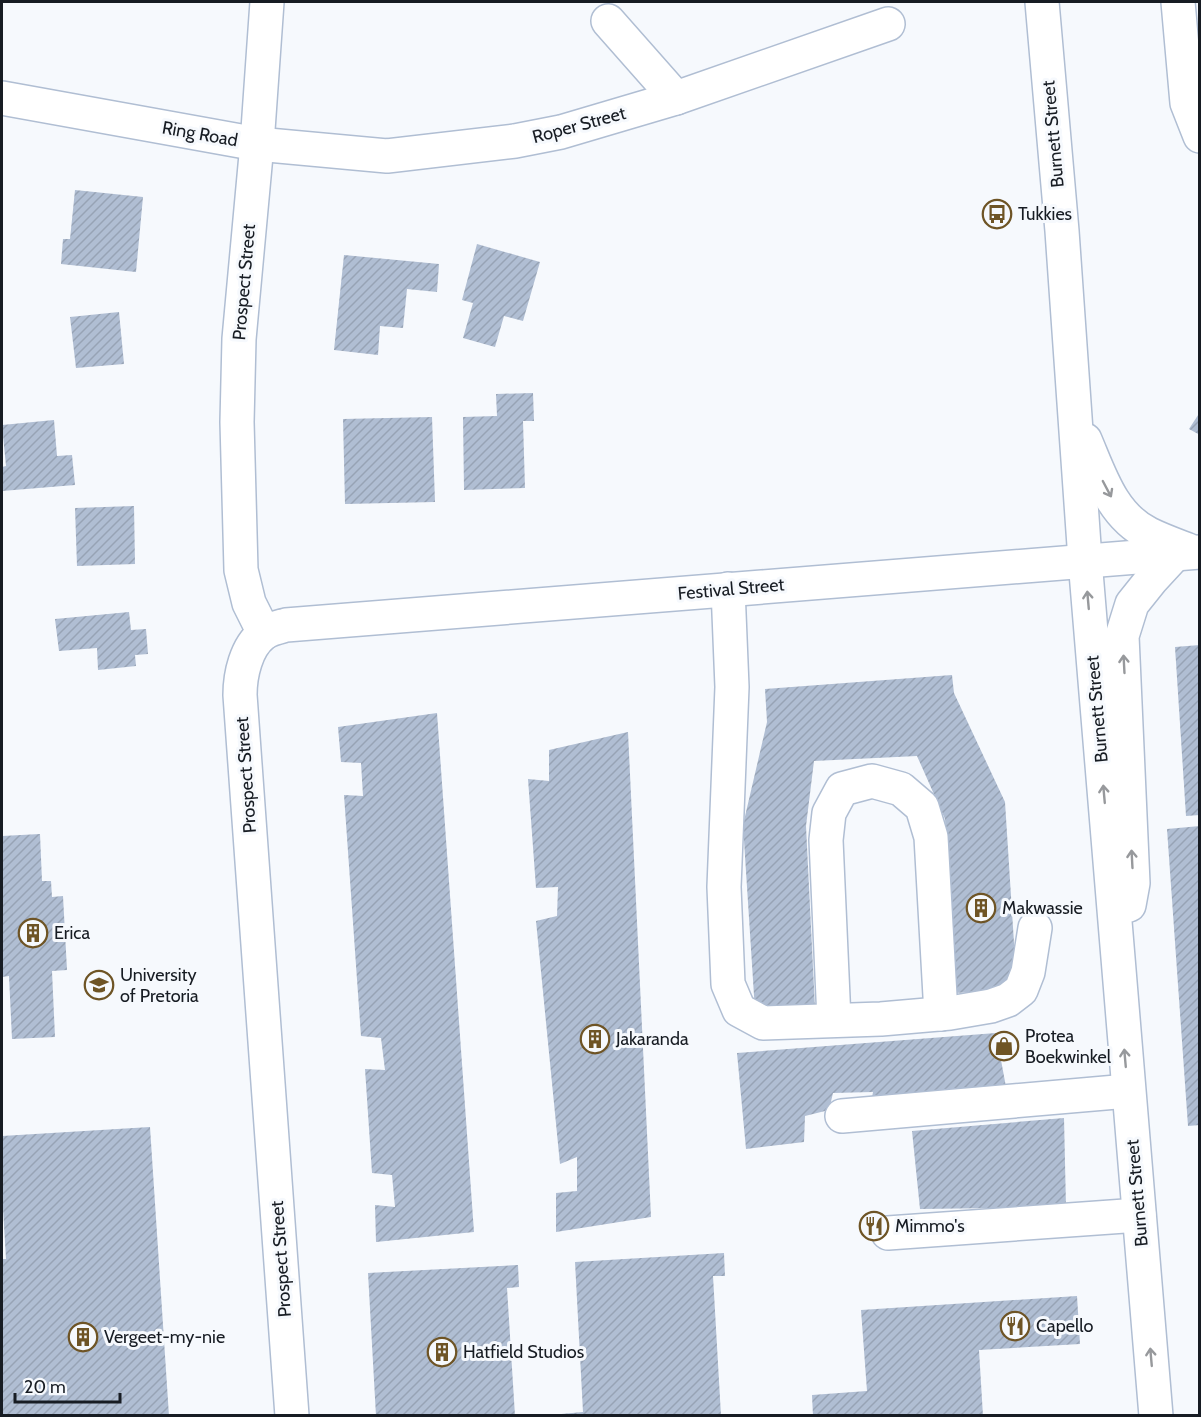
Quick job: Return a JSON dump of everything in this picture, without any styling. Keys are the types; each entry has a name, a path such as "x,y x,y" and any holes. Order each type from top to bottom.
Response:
{"street":[{"name":"Ring Road","path":"2,98 257,144 267,2"},
{"name":"Burnett Street","path":"1042,2 1117,957 1156,1416"},
{"path":"1178,2 1186,103 1200,136"},
{"path":"608,21 676,98"},
{"name":"Roper Street","path":"257,144 387,156 515,141 561,132 676,98 888,24"},
{"name":"Prospect Street","path":"257,144 239,339 237,422 241,570 249,603 264,633 252,646 240,684 240,695 292,1416"},
{"path":"1075,417 1107,492 1125,516 1147,533 1190,553"},
{"path":"1117,957 1133,883 1122,636 1132,604 1152,579 1190,553"},
{"name":"Festival Street","path":"264,633 286,625 1190,553"},
{"path":"728,589 732,687 724,887 728,984 739,1010 763,1023 941,1014 991,1006 1008,1000 1021,990 1028,972 1035,928"},
{"path":"834,1020 826,840 829,813 842,789 873,781 901,789 922,807 932,837 941,1014"},
{"path":"842,1116 1128,1091"},
{"path":"888,1233 1139,1215"}],"building":[{"path":"75,190 143,197 136,272 61,264 63,239 70,239"},
{"path":"477,244 540,262 523,321 504,316 495,347 463,338 473,303 462,300"},
{"path":"344,255 439,264 437,292 407,289 403,328 380,326 378,355 334,350"},
{"path":"119,312 124,364 76,368 70,317"},
{"path":"533,393 534,421 523,421 525,488 464,490 463,417 497,416 496,394"},
{"path":"1200,412 1200,435 1189,429"},
{"path":"432,417 435,502 345,504 343,419"},
{"path":"54,420 57,456 72,455 75,485 2,491 2,467 6,466 2,425"},
{"path":"134,506 135,564 77,566 75,508"},
{"path":"129,612 131,630 146,629 148,654 135,655 136,666 98,670 97,648 59,651 55,619"},
{"path":"1200,645 1200,815 1186,816 1175,647"},
{"name":"Makwassie","path":"952,675 954,693 1005,802 1017,990 954,993 945,819 917,756 814,761 806,826 815,1008 755,1011 743,825 767,722 765,689"},
{"path":"437,713 474,1232 376,1242 375,1205 395,1207 392,1175 372,1173 365,1069 385,1070 381,1038 361,1036 344,795 363,796 361,763 341,762 338,727"},
{"name":"Jakaranda","path":"628,732 651,1217 556,1232 556,1193 577,1191 577,1157 560,1164 536,921 557,916 558,887 536,888 528,779 549,781 549,750"},
{"path":"1200,826 1200,1125 1188,1126 1167,829"},
{"name":"Erica","path":"40,834 42,881 51,881 52,897 63,896 67,970 52,971 55,1037 12,1039 9,976 2,977 2,836"},
{"path":"996,1033 1006,1087 870,1108 873,1092 833,1093 829,1110 805,1116 804,1142 746,1149 737,1053"},
{"path":"1064,1118 1066,1207 920,1209 912,1131"},
{"name":"Vergeet-my-nie","path":"150,1127 169,1416 2,1416 2,1259 6,1259 2,1192 2,1136"},
{"path":"724,1253 725,1276 713,1276 721,1416 561,1416 561,1414 583,1412 575,1262"},
{"name":"Hatfield Studios","path":"518,1265 519,1287 507,1288 515,1416 376,1416 368,1273"},
{"path":"1077,1296 1080,1344 979,1350 983,1416 813,1416 812,1395 867,1391 861,1310"}],"place":[{"name":"Tukkies","path":"997,214"},
{"name":"Makwassie","path":"981,908"},
{"name":"Erica","path":"33,933"},
{"name":"University of Pretoria","path":"99,985"},
{"name":"Jakaranda","path":"595,1039"},
{"name":"Protea Boekwinkel","path":"1004,1046"},
{"name":"Mimmo's","path":"874,1226"},
{"name":"Capello","path":"1015,1326"},
{"name":"Vergeet-my-nie","path":"83,1337"},
{"name":"Hatfield Studios","path":"442,1352"}]}
